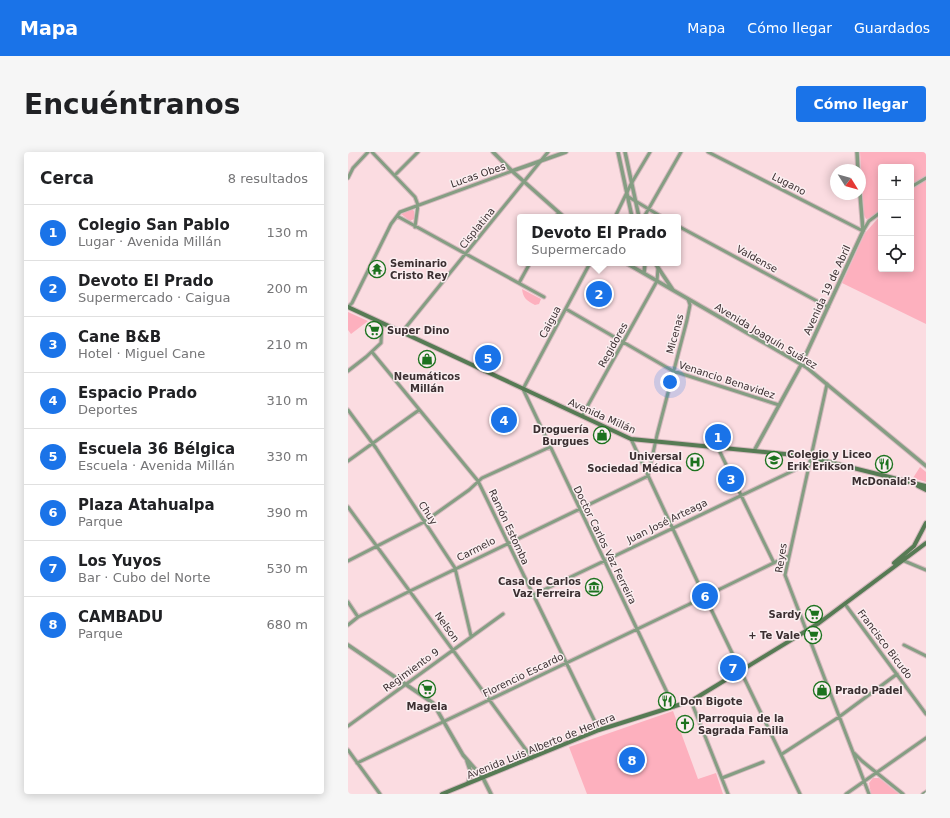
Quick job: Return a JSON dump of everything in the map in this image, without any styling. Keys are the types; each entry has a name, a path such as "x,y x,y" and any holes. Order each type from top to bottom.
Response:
{"main road":[{"name":"Avenida Millán","path":"348,307 630,439 811,457 916,485 926,486"},
{"name":"Avenida Millán","path":"916,485 926,490"},
{"path":"920,547 918,544 926,524"},
{"name":"Avenida Luis Alberto de Herrera","path":"873,582 912,548 926,524"},
{"name":"Avenida Luis Alberto de Herrera","path":"442,794 599,730 691,701 807,631 926,543"}],"street":[{"path":"348,178 355,165 368,152"},
{"path":"372,152 415,197 418,205 415,227"},
{"path":"395,175 418,152"},
{"path":"493,152 559,213"},
{"name":"Cisplatina","path":"402,332 548,152"},
{"name":"Lucas Obes","path":"397,216 403,210 566,152"},
{"path":"618,152 631,214"},
{"path":"625,152 638,214"},
{"path":"617,214 627,196 631,184 650,152"},
{"path":"646,214 681,152"},
{"name":"Lugano","path":"708,152 863,231"},
{"path":"857,152 858,164"},
{"path":"914,185 926,178"},
{"path":"627,196 656,214"},
{"name":"Avenida 19 de Abril","path":"754,451 801,365 863,231 860,200"},
{"path":"863,231 869,221 878,214"},
{"path":"348,307 352,303 397,216 544,297"},
{"name":"Valdense","path":"681,228 828,307"},
{"path":"519,283 528,266"},
{"name":"Caigua","path":"523,389 588,266"},
{"name":"Avenida Joaquín Suárez","path":"631,266 801,365 827,384 926,466"},
{"path":"644,273 645,266"},
{"path":"657,281 658,268"},
{"path":"658,268 673,291"},
{"name":"Regidores","path":"582,416 657,281"},
{"name":"Micenas","path":"656,442 690,308 688,299"},
{"name":"Venancio Benavidez","path":"566,309 674,371 779,406"},
{"path":"348,370 372,352 381,343 382,323"},
{"name":"Ramón Estomba","path":"372,352 478,481 599,730"},
{"name":"Reyes","path":"827,384 788,556 786,579 869,794"},
{"name":"Doctor Carlos Vaz Ferreira","path":"523,389 674,707"},
{"name":"Chuy","path":"348,410 372,443 455,568 471,636"},
{"path":"348,461 419,410"},
{"path":"630,439 673,527 700,587"},
{"path":"648,476 656,442"},
{"path":"348,561 424,522 469,490 478,481 550,447"},
{"path":"718,448 774,563"},
{"name":"Juan José Arteaga","path":"533,595 741,494 803,466 809,466"},
{"name":"Carmelo","path":"348,625 358,617 507,542 648,476"},
{"name":"Nelson","path":"348,506 532,758"},
{"path":"714,592 788,556"},
{"path":"902,560 926,570"},
{"path":"700,587 709,587 714,592 714,599 709,605"},
{"path":"700,587 696,592 696,601 702,605 709,605"},
{"name":"Florencio Escardo","path":"357,763 696,601"},
{"path":"348,602 358,617"},
{"name":"Francisco Bicudo","path":"844,604 926,714"},
{"path":"709,605 800,794"},
{"name":"Regimiento 9","path":"348,726 503,614"},
{"path":"348,645 429,699 445,722 467,760 483,778 491,794"},
{"path":"904,645 926,656"},
{"path":"782,754 839,717 897,674"},
{"path":"691,701 728,794"},
{"path":"846,794 926,738"},
{"path":"348,750 380,794"},
{"name":"Reyes","path":"852,751 903,794"},
{"path":"467,760 471,773 468,784"},
{"path":"722,778 763,762"}],"shaded area":[{"path":"860,152 926,152 926,176 914,183 914,164 878,164 878,212 871,218 866,219 864,215 863,200 866,200 866,164 861,164"},
{"path":"926,180 926,324 842,283 865,233 878,218 878,272 914,272 914,188"},
{"path":"412,209 414,211 414,219 410,221 401,214"},
{"path":"522,289 541,299 539,304 535,305 528,301 523,295"},
{"path":"348,312 368,321 351,334 348,330"},
{"path":"920,467 926,472 926,482 913,478"},
{"path":"705,588 711,590 713,596 711,602 705,604 699,602 697,596 699,590"},
{"path":"673,711 698,779 716,773 723,794 587,794 569,747"},
{"path":"873,778 879,778 899,794 871,794 869,783"}],"place":[{"name":"Seminario Cristo Rey","path":"377,269"},
{"name":"Devoto El Prado","path":"599,294"},
{"name":"Super Dino","path":"374,330"},
{"name":"Escuela 36 Bélgica","path":"488,358"},
{"name":"Neumáticos Millán","path":"427,359"},
{"name":"Espacio Prado","path":"504,420"},
{"name":"Droguería Burgues","path":"602,435"},
{"name":"Colegio San Pablo","path":"718,437"},
{"name":"Colegio y Liceo Erik Erikson","path":"774,460"},
{"name":"Universal Sociedad Médica","path":"695,462"},
{"name":"McDonald's","path":"884,464"},
{"name":"Cane B&B","path":"731,479"},
{"name":"Casa de Carlos Vaz Ferreira","path":"594,587"},
{"name":"Plaza Atahualpa","path":"705,596"},
{"name":"Sardy","path":"814,614"},
{"name":"+ Te Vale","path":"813,635"},
{"name":"Los Yuyos","path":"733,668"},
{"name":"Magela","path":"427,689"},
{"name":"Prado Padel","path":"822,690"},
{"name":"Don Bigote","path":"667,701"},
{"name":"Parroquia de la Sagrada Familia","path":"685,724"},
{"name":"CAMBADU","path":"632,760"}]}
